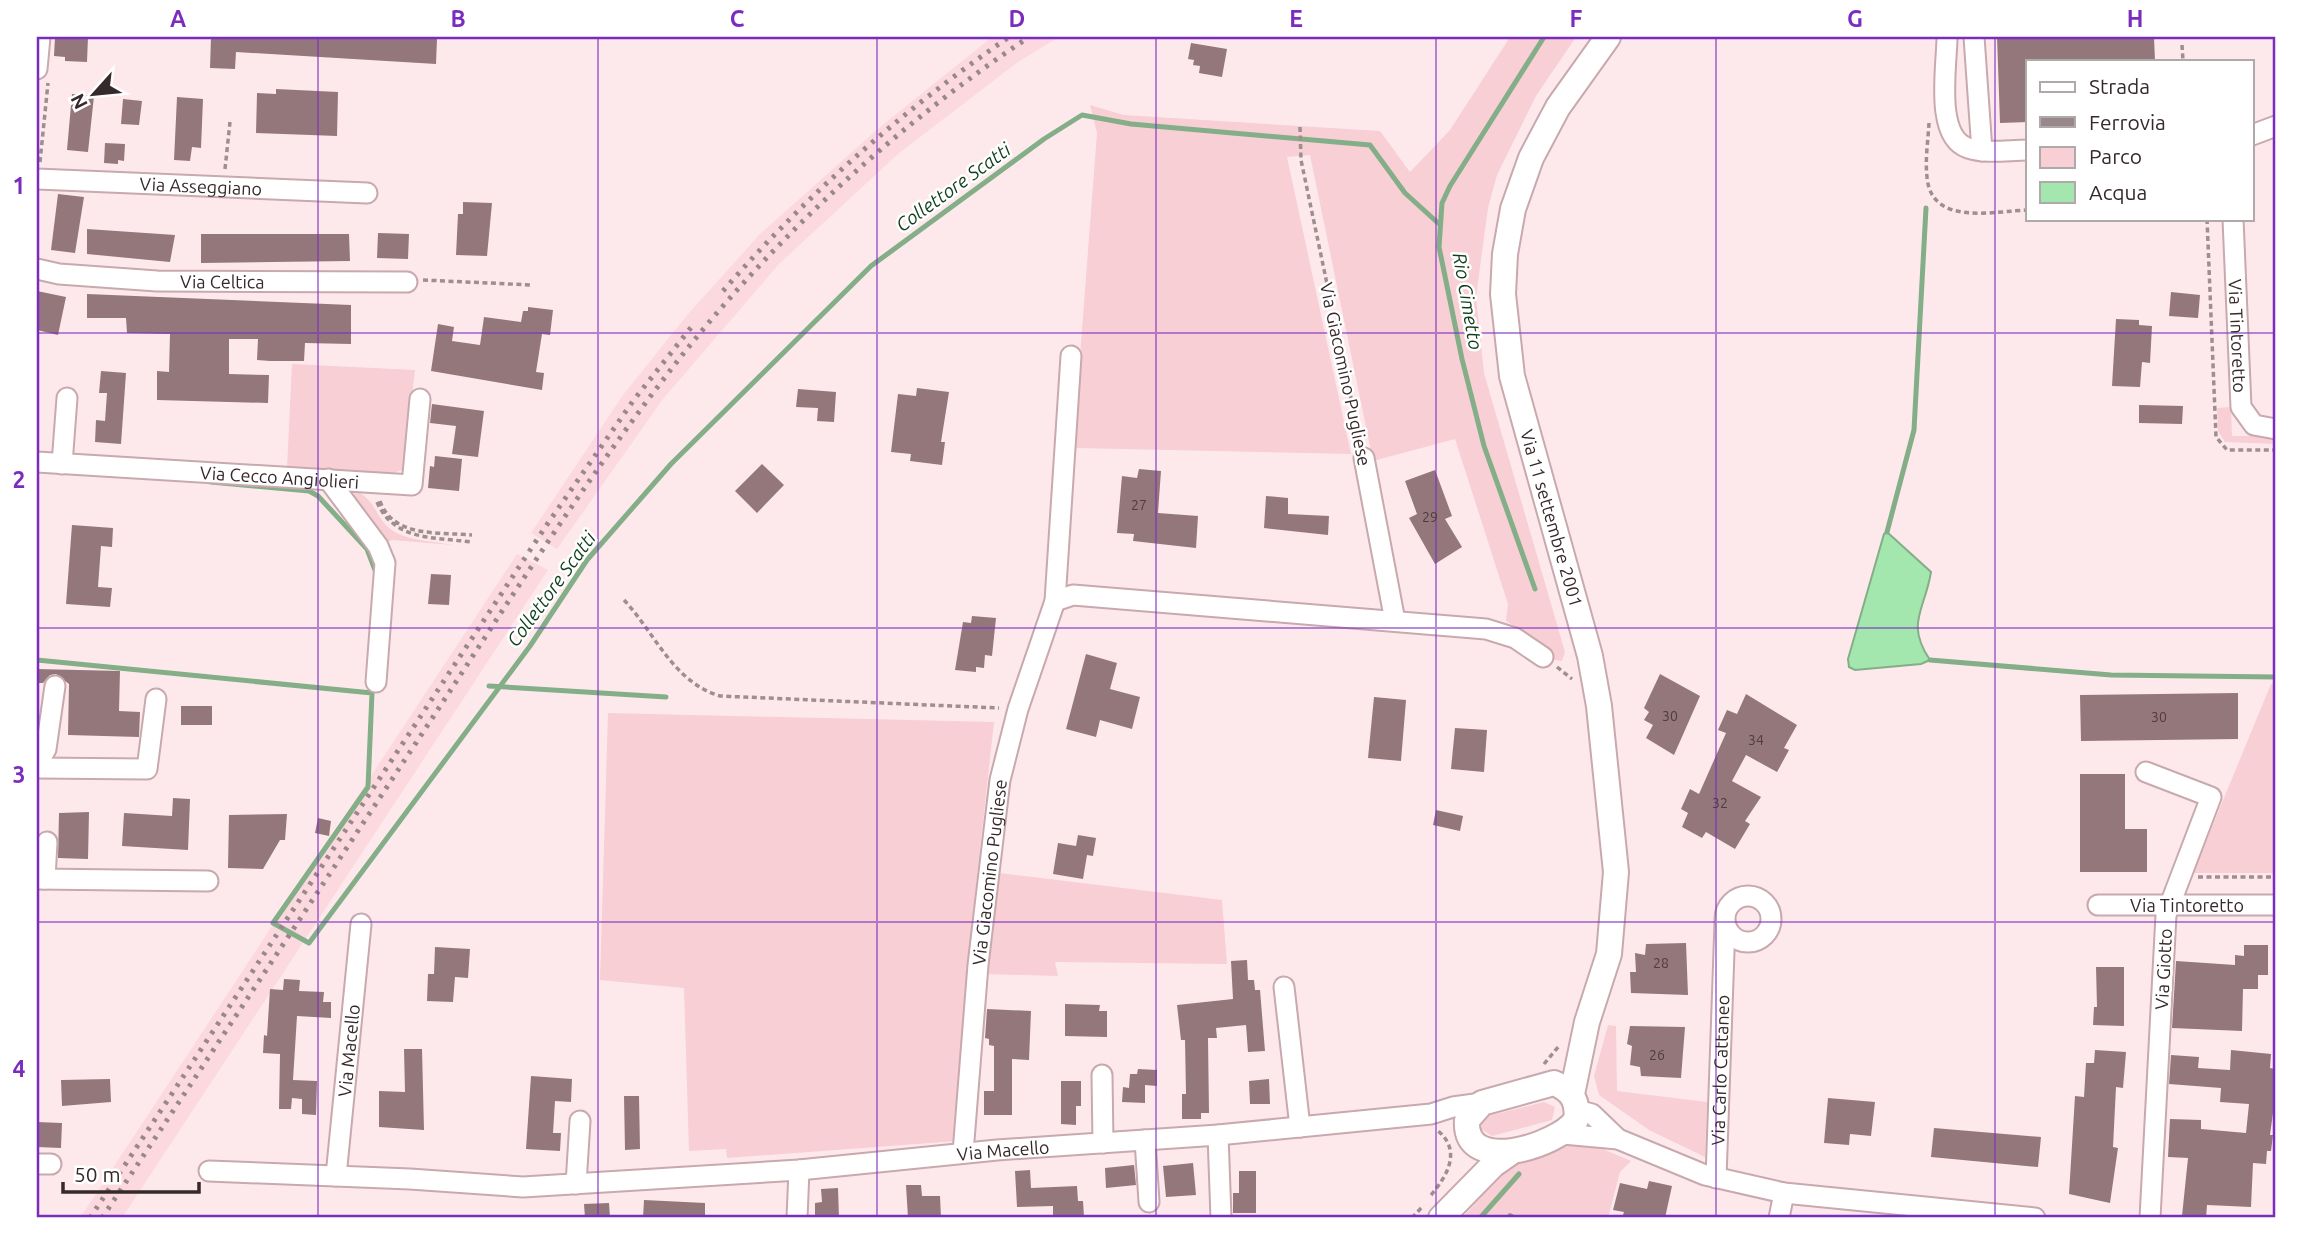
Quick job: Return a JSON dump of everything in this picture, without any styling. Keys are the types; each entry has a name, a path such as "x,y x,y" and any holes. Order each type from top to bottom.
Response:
{"main road":[{"name":"Via 11 settembre 2001","path":"1563,1134 1576,1121 1575,1102 1587,1022 1609,954 1616,872 1599,706 1573,586 1512,376 1503,294 1504,254 1513,209 1531,158 1558,107 1608,37"},
{"name":"Via 11 settembre 2001","path":"1482,1103 1540,1076 1566,1056 1587,1022"},
{"path":"1540,1076 1554,1083 1575,1102"},
{"path":"1448,1211 1471,1161 1467,1120 1482,1103"},
{"path":"1470,1137 1490,1152 1513,1150 1563,1134"},
{"path":"1448,1211 1513,1150"}],"street":[{"path":"40,37 42,74"},
{"path":"1947,37 1945,107 1949,131 1960,145 1982,151 2026,150"},
{"path":"1974,37 1982,151"},
{"path":"2254,134 2276,126"},
{"name":"Via Asseggiano","path":"37,179 367,192"},
{"name":"Via Tintoretto","path":"2234,220 2241,407 2254,425 2276,429"},
{"name":"Via Celtica","path":"37,269 59,274 157,281 407,282"},
{"name":"Via Giacomino Pugliese","path":"963,1153 978,965 1000,780 1018,709 1055,601 1071,356"},
{"path":"62,464 67,398"},
{"name":"Via Cecco Angiolieri","path":"37,462 328,480 375,489 412,485 420,399"},
{"name":"Via Giacomino Pugliese","path":"1364,458 1395,621"},
{"path":"328,480 378,546 385,563 376,682"},
{"path":"1055,601 1073,595 1486,629 1516,638 1543,657"},
{"path":"55,686 46,750 37,767 147,769 156,699"},
{"name":"Via Giotto","path":"2146,772 2211,797 2168,905 2150,1218"},
{"path":"47,842 41,879 208,881"},
{"path":"1753,897 1766,905 1771,918 1766,933 1754,941 1740,941 1731,935 1725,923 1728,908 1738,898 1753,897"},
{"name":"Via Tintoretto","path":"2098,905 2276,905"},
{"name":"Via Carlo Cattaneo","path":"1716,1178 1726,959 1725,923"},
{"name":"Via Macello","path":"336,1176 361,924"},
{"path":"1726,959 1740,941"},
{"path":"1284,987 1300,1127"},
{"path":"1102,1075 1103,1143"},
{"path":"1575,1102 1618,1139"},
{"name":"Via Macello","path":"209,1171 523,1187 799,1170 963,1153 1300,1127 1430,1120 1453,1107 1482,1103"},
{"path":"1430,1120 1470,1137"},
{"path":"576,1184 580,1121"},
{"path":"1563,1134 1585,1133 1618,1139 1716,1178 1784,1193 2035,1218"},
{"path":"1218,1135 1221,1218"},
{"path":"1145,1140 1149,1202"},
{"path":"797,1218 799,1170"},
{"path":"1779,1218 1784,1193"}],"path":[{"path":"2182,45 2183,60"},
{"path":"37,179 42,74"},
{"path":"222,188 230,122"},
{"name":"Via Giacomino Pugliese","path":"1300,127 1301,160 1364,458"},
{"path":"407,282 440,279 532,285"},
{"path":"375,489 385,513 397,525 416,530 472,535"},
{"path":"375,489 384,517 396,528 471,542"},
{"path":"624,600 678,670 694,683 720,696 1018,709"},
{"path":"1571,667 1574,691"},
{"path":"2234,877 2276,877"},
{"path":"1540,1076 1563,1038"},
{"path":"1412,1218 1444,1181 1449,1169 1450,1147 1430,1120"},
{"path":"1500,1218 1510,1215 1518,1218"}],"shaded area":[{"path":"992,37 1059,37 1018,62 898,154 779,264 663,399 557,549 531,533 623,395 688,314 760,234 880,127"},
{"path":"517,554 548,570 122,1218 80,1218"}],"green space":[{"path":"1510,37 1576,37 1536,96 1497,175 1488,208 1476,297 1484,373 1565,652 1562,661 1555,660 1535,638 1506,621 1508,604 1455,439 1373,461 1310,155 1287,157 1351,454 1076,448 1080,356 1097,133 1090,105 1124,115 1380,131 1410,172 1450,130"},
{"path":"292,364 415,370 403,470 385,475 287,468"},
{"path":"2231,407 2232,436 2276,436 2276,444 2225,442 2218,431 2217,408"},
{"path":"360,493 394,532 410,538 453,545 392,540 388,542 352,501 351,494"},
{"path":"2271,684 2276,684 2276,873 2193,873"},
{"path":"608,713 994,722 968,958 957,1141 727,1158 726,1149 689,1151 684,988 600,980"},
{"path":"999,873 1222,900 1227,964 1055,962 1058,976 986,974"},
{"path":"1608,1025 1616,1026 1617,1091 1707,1102 1705,1157 1649,1130 1599,1095 1594,1076"},
{"path":"1544,1102 1555,1107 1552,1120 1492,1136 1481,1129 1482,1121 1488,1116"},
{"path":"1579,1143 1591,1144 1631,1161 1620,1172 1608,1218 1462,1218 1512,1162"}],"water":[{"path":"1887,532 1931,572 1918,626 1919,636 1930,660 1921,664 1855,670 1849,667 1848,659 1884,534"}],"building":[{"path":"55,37 88,37 87,62 65,61 65,57 54,56"},
{"path":"211,37 437,39 436,64 236,52 235,69 210,68"},
{"path":"1997,37 2154,37 2155,60 2026,60 2026,122 2000,123"},
{"path":"1191,43 1227,49 1222,77 1199,73 1200,66 1193,65 1194,60 1188,59"},
{"path":"276,89 338,92 337,136 256,133 257,93 276,94"},
{"path":"72,94 94,96 88,152 67,150"},
{"path":"177,97 203,99 201,148 192,147 190,161 174,160"},
{"path":"123,99 142,101 139,125 121,124"},
{"path":"105,143 125,144 124,161 118,160 118,164 104,163"},
{"path":"58,194 84,197 75,253 51,250"},
{"path":"463,202 492,203 487,256 456,255 458,214 463,214"},
{"path":"87,229 175,235 170,262 87,254"},
{"path":"378,233 409,234 408,259 377,258"},
{"path":"201,234 349,234 350,261 201,263"},
{"path":"37,291 66,297 58,335 37,330"},
{"path":"2171,292 2200,295 2198,318 2169,316"},
{"path":"87,294 351,305 351,344 305,343 304,361 270,361 257,360 258,339 229,339 229,374 269,375 268,403 157,400 157,371 169,372 170,334 127,333 126,318 87,318"},
{"path":"528,307 553,310 550,335 542,334 536,372 544,373 542,390 431,371 438,324 454,327 452,341 480,345 484,317 521,322 523,311 528,311"},
{"path":"2116,319 2139,320 2139,325 2152,326 2150,363 2142,362 2140,387 2112,386"},
{"path":"101,371 126,373 121,444 95,442 96,420 105,421 107,393 99,393"},
{"path":"917,388 949,392 941,442 945,442 942,465 910,461 911,454 891,452 898,394 916,396"},
{"path":"798,389 836,392 834,422 817,421 818,408 796,407"},
{"path":"432,404 484,411 478,457 452,454 456,426 430,423"},
{"path":"2139,405 2183,406 2182,424 2139,423"},
{"path":"435,456 462,459 459,491 428,488 430,466 434,467"},
{"path":"762,464 784,485 757,513 735,491"},
{"path":"1139,469 1161,471 1158,513 1198,516 1196,548 1133,541 1134,534 1117,533 1122,476 1137,478"},
{"path":"1435,470 1452,516 1445,519 1462,547 1435,564 1409,518 1417,514 1405,481"},
{"path":"1266,496 1288,498 1288,514 1329,516 1328,535 1264,528"},
{"path":"72,525 113,528 112,547 101,546 98,587 112,588 110,607 66,604"},
{"path":"431,574 451,575 449,605 428,604"},
{"path":"972,616 996,618 992,656 985,655 984,668 976,667 976,672 955,670 963,622 971,623"},
{"path":"1086,654 1117,663 1110,689 1140,697 1132,729 1100,720 1096,737 1066,729"},
{"path":"37,669 120,671 119,711 140,712 139,737 68,735 69,684 56,674 50,675 43,683 37,683"},
{"path":"1660,674 1700,696 1674,755 1646,738 1653,725 1644,720 1649,712 1644,708"},
{"path":"2238,693 2238,739 2081,741 2080,695"},
{"path":"1746,694 1797,725 1784,748 1789,750 1777,772 1746,755 1732,781 1761,797 1745,821 1750,824 1735,849 1706,832 1702,838 1682,827 1688,813 1681,809 1690,789 1699,794 1726,733 1718,730 1727,710 1737,714"},
{"path":"1374,697 1406,700 1401,761 1368,758"},
{"path":"181,706 212,706 212,725 181,725"},
{"path":"1455,728 1487,730 1484,772 1451,769"},
{"path":"2080,774 2125,774 2125,829 2147,829 2147,872 2080,872"},
{"path":"173,798 190,799 188,850 122,846 124,813 172,816"},
{"path":"1436,810 1463,816 1460,831 1433,825"},
{"path":"89,812 88,859 58,858 59,813"},
{"path":"287,814 285,840 280,840 263,869 228,868 229,815"},
{"path":"318,818 331,821 329,836 315,833"},
{"path":"1078,835 1096,838 1093,856 1087,855 1083,879 1053,874 1058,843 1076,846"},
{"path":"1686,943 1688,995 1631,993 1630,972 1636,972 1635,953 1645,955 1646,944"},
{"path":"2244,945 2268,945 2268,975 2258,975 2258,989 2243,989 2242,1031 2172,1028 2176,961 2235,965 2235,955 2244,956"},
{"path":"435,947 470,949 468,978 455,977 453,1002 427,1001 428,974 434,974"},
{"path":"1247,960 1248,980 1254,980 1255,990 1260,990 1265,1051 1248,1052 1246,1025 1216,1028 1217,1038 1208,1038 1209,1113 1201,1113 1201,1119 1182,1119 1182,1094 1186,1094 1185,1040 1181,1040 1177,1005 1233,999 1231,961"},
{"path":"2096,967 2124,967 2124,1026 2093,1025 2094,1007 2097,1007"},
{"path":"284,979 300,980 299,991 324,992 323,1002 331,1002 331,1018 297,1016 293,1080 317,1081 316,1115 302,1114 302,1099 292,1098 291,1109 279,1109 280,1054 263,1053 264,1035 267,1036 270,989 283,990"},
{"path":"1065,1004 1100,1005 1099,1011 1107,1011 1107,1037 1065,1036"},
{"path":"987,1009 1031,1011 1029,1060 1012,1059 1012,1115 984,1115 984,1091 994,1091 994,1046 989,1045 989,1039 985,1038"},
{"path":"1630,1026 1685,1027 1681,1078 1641,1076 1640,1067 1630,1065 1632,1046 1627,1044"},
{"path":"404,1049 422,1049 424,1130 379,1127 379,1091 405,1092"},
{"path":"2095,1050 2126,1052 2123,1088 2116,1087 2113,1147 2118,1148 2110,1203 2069,1194 2075,1096 2084,1097 2086,1063 2094,1063"},
{"path":"2231,1050 2271,1054 2270,1068 2276,1069 2276,1091 2270,1135 2273,1135 2271,1151 2267,1151 2266,1164 2253,1163 2251,1207 2207,1205 2206,1218 2182,1216 2188,1158 2168,1157 2170,1119 2201,1120 2201,1129 2246,1133 2249,1104 2220,1102 2221,1088 2169,1084 2171,1055 2199,1057 2198,1068 2230,1070"},
{"path":"1138,1069 1157,1070 1157,1086 1145,1085 1145,1103 1122,1102 1123,1087 1129,1088 1130,1074 1137,1074"},
{"path":"531,1076 572,1079 571,1102 555,1101 553,1133 561,1133 560,1151 526,1149"},
{"path":"110,1079 111,1102 62,1106 61,1080"},
{"path":"1269,1079 1270,1104 1250,1104 1249,1081"},
{"path":"1061,1081 1081,1081 1081,1106 1076,1106 1076,1125 1061,1124"},
{"path":"624,1096 639,1096 640,1149 625,1150"},
{"path":"1828,1098 1875,1102 1871,1136 1850,1134 1849,1145 1824,1143"},
{"path":"37,1122 62,1123 61,1148 37,1147"},
{"path":"1934,1128 2041,1137 2038,1167 1931,1157"},
{"path":"1193,1163 1196,1195 1166,1197 1163,1166"},
{"path":"1134,1165 1136,1185 1106,1188 1105,1168"},
{"path":"1030,1170 1031,1188 1077,1186 1078,1201 1083,1201 1084,1217 1053,1218 1053,1206 1017,1207 1015,1171"},
{"path":"1239,1171 1256,1171 1256,1213 1233,1213 1233,1193 1239,1193"},
{"path":"1649,1181 1672,1186 1665,1218 1622,1218 1624,1212 1613,1210 1620,1183 1647,1189"},
{"path":"906,1185 921,1185 922,1196 940,1196 941,1218 908,1218"},
{"path":"838,1188 839,1218 815,1218 815,1203 822,1202 821,1189"},
{"path":"644,1200 705,1203 705,1218 643,1218"},
{"path":"609,1203 610,1218 585,1218 584,1204"}],"waterway":[{"name":"Rio Cimetto","path":"1535,589 1484,446 1462,359 1439,247 1442,203 1450,186 1544,37"},
{"name":"Collettore Scatti","path":"37,660 372,693 368,787 273,923 309,943 530,646 587,560 671,464 871,266 1044,139 1082,115 1131,124 1370,145 1405,193 1438,223"},
{"path":"1887,532 1914,430 1926,208"},
{"path":"211,482 309,491 318,496 367,549 375,570"},
{"path":"1930,660 2111,675 2276,677"},
{"path":"489,686 666,697"},
{"name":"Rio Cimetto","path":"1480,1218 1519,1174"}],"railway":[{"path":"723,291 788,221 858,155 931,94 1009,37"},
{"path":"102,1218 548,542 669,372 748,278 835,190 930,109 1029,37"},
{"path":"90,1218 546,526 633,401 693,325"}]}
